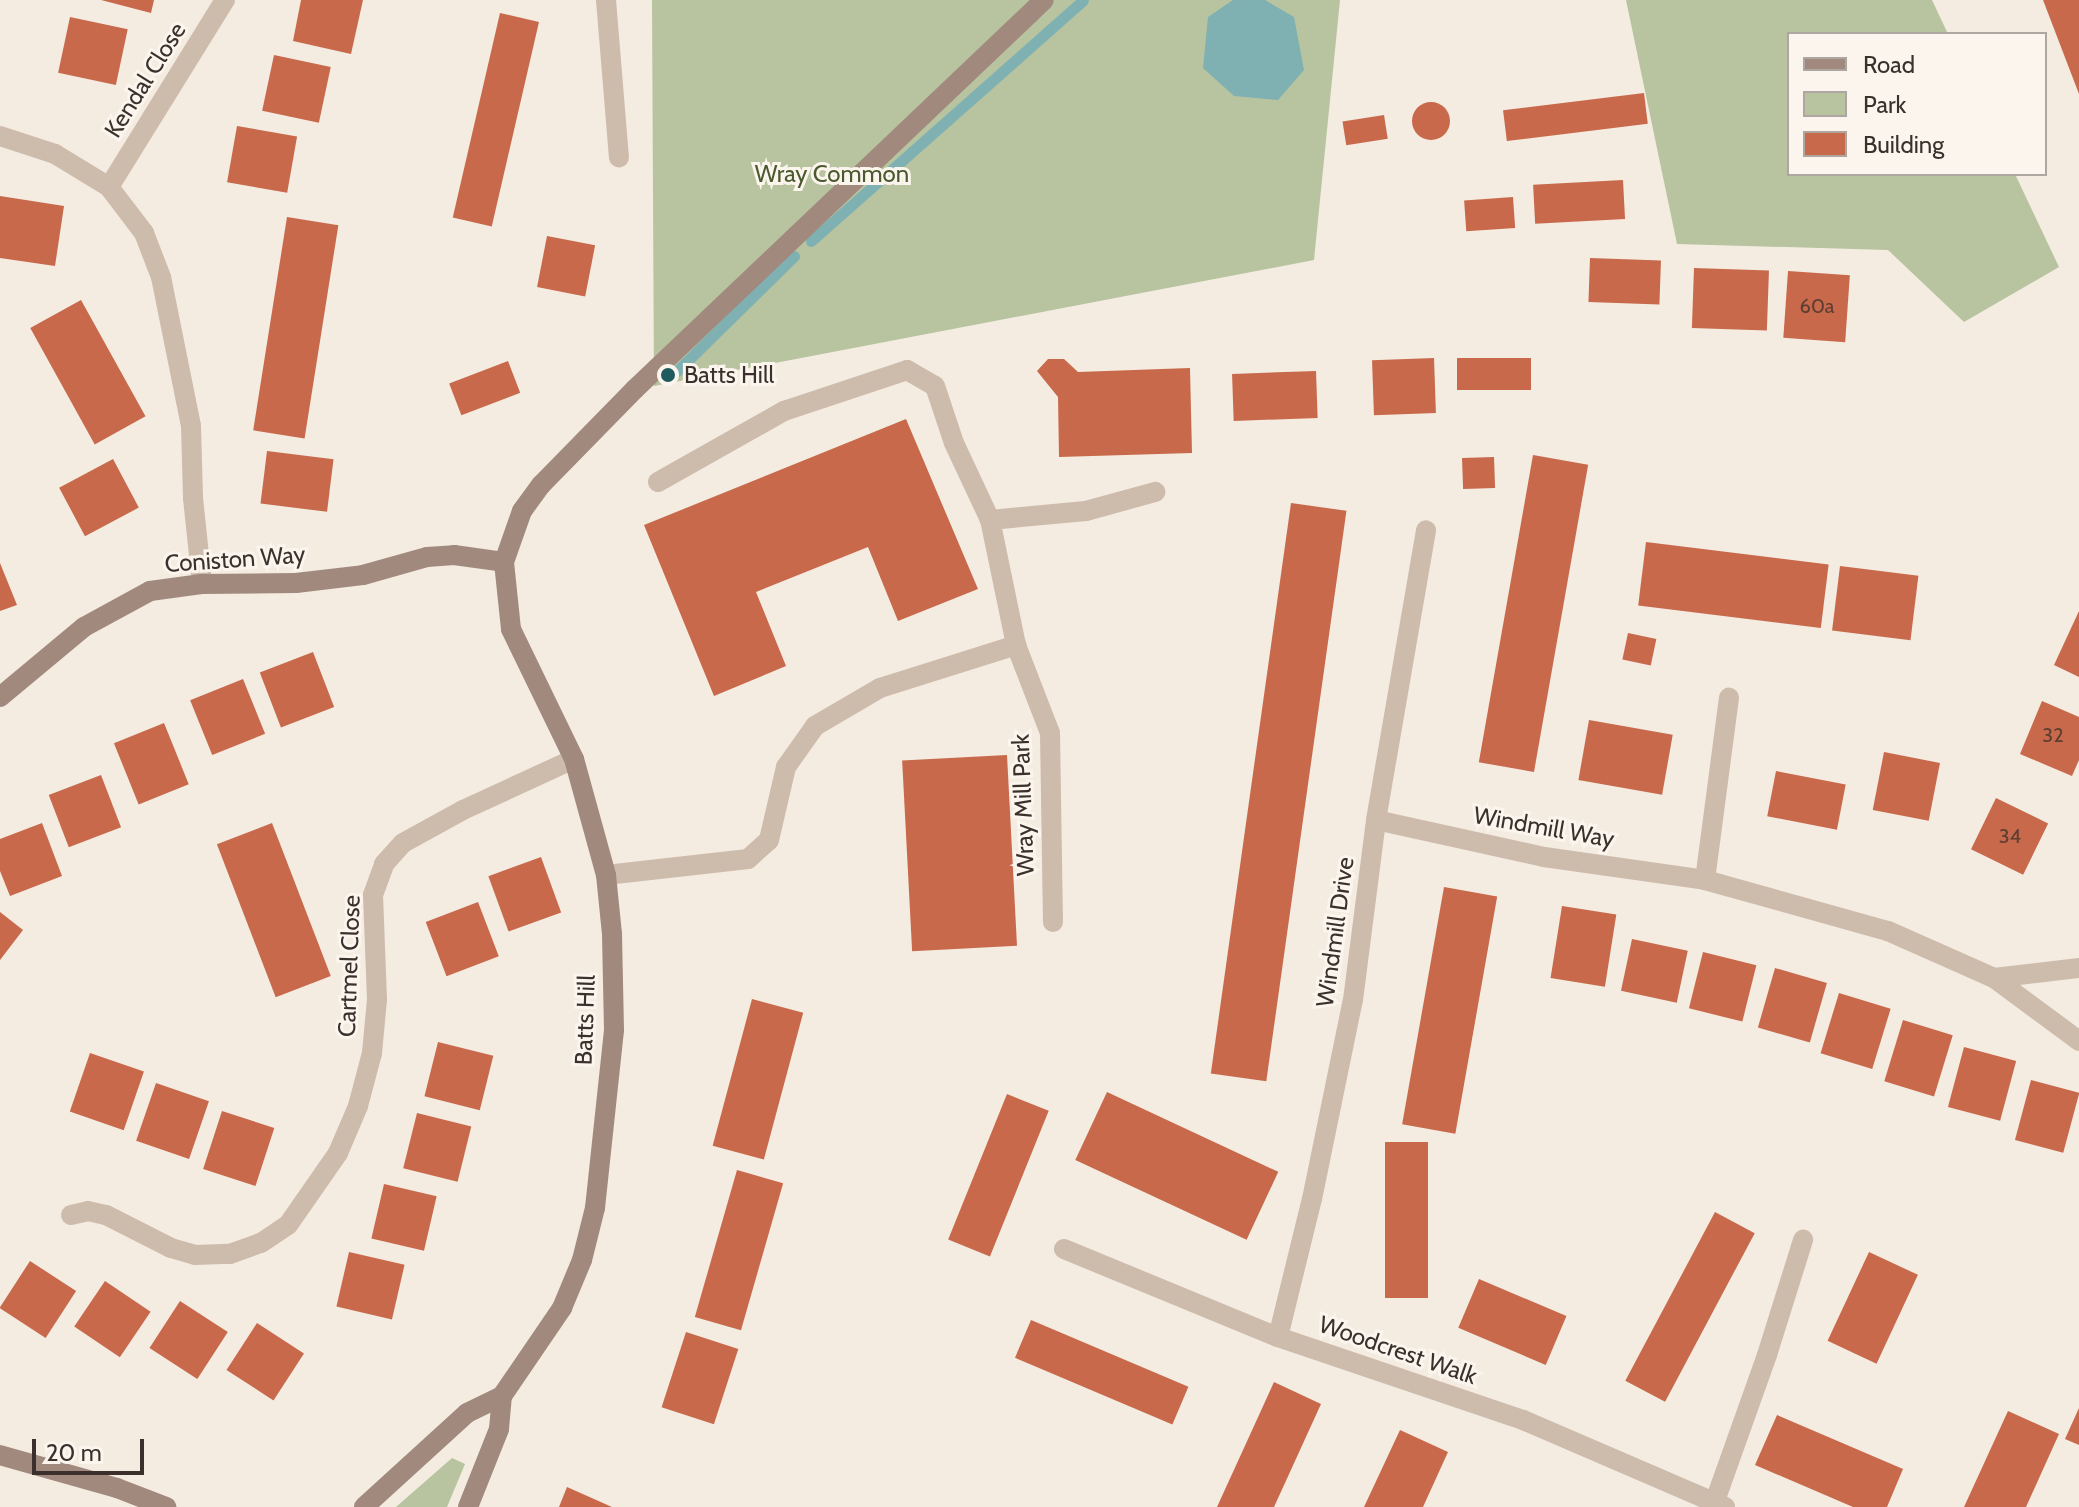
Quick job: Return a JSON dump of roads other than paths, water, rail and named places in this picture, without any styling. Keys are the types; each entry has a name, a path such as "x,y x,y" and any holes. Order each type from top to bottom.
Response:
{"street":[{"name":"Kendal Close","path":"109,187 225,0"},
{"path":"606,0 619,157"},
{"name":"Batts Hill","path":"468,1507 499,1429 502,1396 562,1308 582,1260 595,1208 614,1030 612,934 606,875 574,759 511,629 504,562 522,511 541,485 635,389 1044,0"},
{"path":"0,136 55,154 109,187 144,233 165,292 191,426 193,498 202,584"},
{"name":"Wray Mill Park","path":"658,482 784,411 907,370 935,386 954,443 990,520 1016,645 1050,733 1053,922"},
{"path":"990,520 1086,511 1155,492"},
{"name":"Windmill Drive","path":"1278,1337 1312,1199 1353,1000 1376,820 1426,530"},
{"name":"Coniston Way","path":"0,697 84,627 150,591 202,584 296,583 350,577 427,557 454,555 504,562"},
{"path":"606,875 748,859 769,840 786,767 815,726 880,688 1016,645"},
{"path":"1705,880 1729,698"},
{"name":"Cartmel Close","path":"71,1215 88,1211 106,1215 171,1248 195,1255 230,1254 261,1243 288,1225 338,1153 358,1106 372,1053 377,999 373,895 384,864 403,843 463,810 574,759"},
{"name":"Windmill Way","path":"1376,820 1544,857 1705,880 1888,931 1994,978 2079,1041"},
{"path":"1994,978 2079,968"},
{"name":"Woodcrest Walk","path":"1064,1249 1278,1337 1523,1420 1720,1504 1803,1240"},
{"name":"Batts Hill","path":"364,1507 467,1413 502,1396"},
{"path":"0,1455 117,1488 166,1507"}],"water":[{"path":"1233,0 1265,0 1294,17 1304,70 1278,100 1234,96 1203,68 1208,17"}],"waterway":[{"path":"811,241 1083,0"},
{"path":"677,371 794,256"}],"place":[{"name":"Batts Hill","path":"668,375"}],"park label":[{"name":"Wray Common","path":"832,174"}]}
